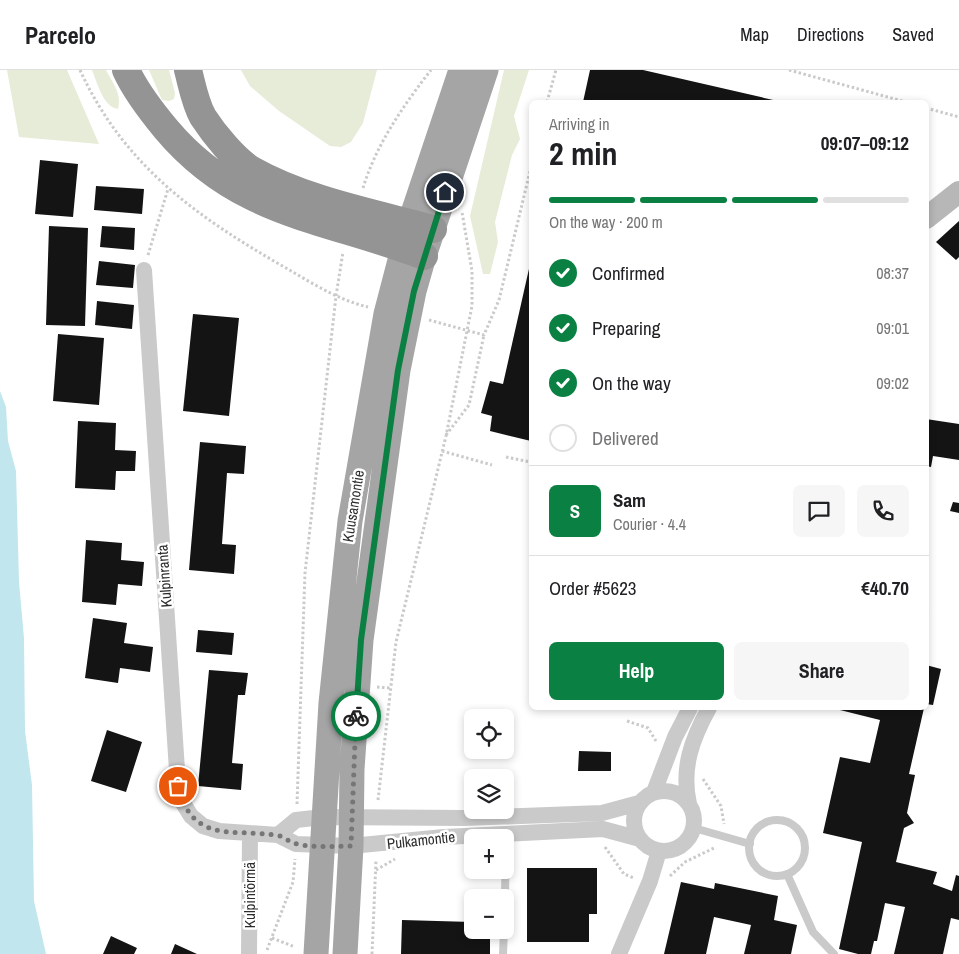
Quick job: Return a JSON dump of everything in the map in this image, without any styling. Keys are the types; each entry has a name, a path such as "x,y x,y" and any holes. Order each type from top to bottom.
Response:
{"highway":[{"path":"126,70 146,105 178,144 208,172 225,183 288,213 417,239"},
{"path":"188,70 202,116 220,140 251,169 287,185 338,203 417,239"}],"main road":[{"name":"Kuusamontie","path":"345,954 351,846 352,769 361,640 398,370 414,291 417,239 461,70"},
{"name":"Kuusamontie","path":"309,952 321,847 331,702 350,521 386,314 486,70"}],"street":[{"path":"929,216 959,192"},
{"name":"Kulpinranta","path":"144,270 178,786 183,803 191,816 203,826 219,832 250,834"},
{"path":"689,710 675,737 654,792 639,803 634,821 640,839 652,849 659,851 674,850 681,846 691,835 694,828 694,820 685,785 687,762 699,728 708,710"},
{"path":"654,792 674,792 689,804"},
{"name":"Pulkamontie","path":"323,817 352,816 416,819 592,814 615,811 639,803"},
{"path":"278,835 296,820 323,817"},
{"name":"Pulkamontie","path":"514,833 603,829 640,839"},
{"path":"250,834 278,835 296,844 321,847"},
{"name":"Kulpintörmä","path":"249,954 250,834"},
{"name":"Pulkamontie","path":"321,847 464,836"},
{"path":"619,954 650,881 659,851"}],"lane":[{"path":"779,820 794,826 804,840 804,856 794,870 787,874 771,875 757,867 750,852 750,844 757,829 771,821 779,820"},
{"path":"694,828 750,844"},
{"path":"787,874 813,932 834,954"},
{"path":"503,954 504,939"}],"path":[{"path":"80,70 100,108 124,145 153,177 228,233 336,296 370,307"},
{"path":"361,194 369,168 383,141 431,70"},
{"path":"548,100 556,70"},
{"path":"789,70 899,100"},
{"path":"929,109 959,117"},
{"path":"446,436 469,405 484,335 499,300 529,175"},
{"path":"144,270 168,189"},
{"path":"378,800 396,642 446,436 467,331 473,287 462,206"},
{"path":"296,809 305,573 336,296 344,249"},
{"path":"422,318 484,335"},
{"path":"442,451 492,465"},
{"path":"506,457 529,462"},
{"path":"374,686 390,688"},
{"path":"627,722 648,728 657,745"},
{"path":"701,771 703,778 720,806 724,824"},
{"path":"668,879 686,862 716,848 718,844"},
{"path":"604,846 624,874 635,879"},
{"path":"266,954 293,882 295,858"},
{"path":"372,954 376,860"},
{"path":"272,938 309,952"}],"green space":[{"path":"7,70 67,70 99,144 19,137"},
{"path":"92,70 106,70 118,93 118,109 108,104 104,99"},
{"path":"149,70 169,70 175,93 174,99 169,101 162,100"},
{"path":"241,70 377,70 363,123 351,142 341,147 330,146 279,111 250,86"},
{"path":"504,70 529,70 514,116 520,139 512,155 495,222 498,242 490,274 483,274 470,216"}],"water":[{"path":"0,391 6,407 8,441 16,471 19,582 24,638 25,731 32,785 34,901 46,954 0,954"}],"building":[{"path":"590,70 643,70 773,100 583,100"},
{"path":"40,160 78,164 73,217 35,214"},
{"path":"96,186 144,189 142,214 94,210"},
{"path":"959,221 959,257 956,260 936,242"},
{"path":"49,226 88,228 85,326 46,325"},
{"path":"102,226 135,228 134,250 100,247"},
{"path":"99,261 135,265 133,288 96,285"},
{"path":"529,269 529,441 490,431 492,416 481,413 490,381 503,384"},
{"path":"97,301 134,305 132,329 95,325"},
{"path":"193,314 239,318 229,416 183,411"},
{"path":"58,334 104,338 99,405 53,401"},
{"path":"929,419 959,424 959,460 933,456 931,467 929,467"},
{"path":"78,421 116,423 115,450 136,451 135,471 116,471 115,490 75,488"},
{"path":"200,442 246,446 244,474 227,473 222,544 236,545 234,574 189,570"},
{"path":"953,502 959,503 959,513 950,511"},
{"path":"86,540 122,543 121,560 144,562 142,586 118,584 116,605 82,602"},
{"path":"93,618 127,623 124,643 153,647 150,672 120,668 118,683 85,678"},
{"path":"198,630 234,633 232,655 196,652"},
{"path":"929,666 941,669 933,705 929,704"},
{"path":"209,670 248,673 245,695 238,695 232,763 243,764 241,790 198,786"},
{"path":"840,710 924,710 909,774 915,775 907,813 914,823 904,828 896,862 937,872 933,884 952,891 956,875 959,876 959,920 951,918 943,954 894,954 905,907 885,903 877,941 874,941 871,954 858,954 839,949 862,842 823,833 840,757 870,763 880,720"},
{"path":"107,730 142,742 126,792 91,781"},
{"path":"579,751 611,752 611,771 578,771"},
{"path":"527,868 597,868 597,914 589,914 589,942 527,942"},
{"path":"681,882 714,889 715,883 778,896 774,920 797,925 791,954 744,954 751,925 714,917 706,954 664,954"},
{"path":"402,920 464,922 464,939 490,939 490,954 401,954"},
{"path":"111,936 137,948 134,954 103,954"},
{"path":"175,944 197,954 171,954"}],"way so far":[{"path":"178,786 183,803 191,816 203,826 219,832 278,835 296,844 321,847 351,846 352,769 356,716"}],"route":[{"path":"356,716 361,640 398,370 414,291 445,192"}]}
